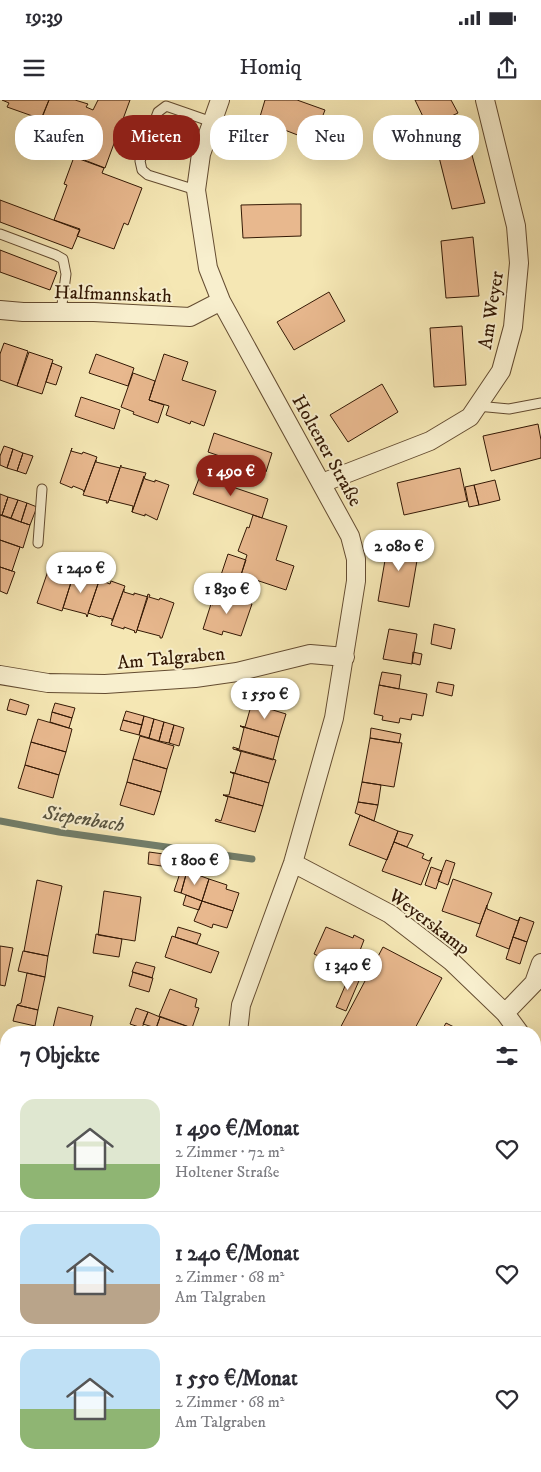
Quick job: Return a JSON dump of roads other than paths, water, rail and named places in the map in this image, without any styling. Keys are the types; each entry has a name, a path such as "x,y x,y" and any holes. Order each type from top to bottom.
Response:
{"street":[{"name":"Holtener Straße","path":"215,115 220,100"},
{"name":"Am Weyer","path":"322,483 430,441 470,417 501,372 513,326 519,263 516,226 485,100"},
{"name":"Holtener Straße","path":"210,128 201,154 196,190 208,268 221,301 350,536 356,559 356,581 334,718 294,863 241,1005 239,1026"},
{"name":"Halfmannskath","path":"0,310 190,317 221,301"},
{"name":"Am Talgraben","path":"0,675 48,683 106,684 195,678 237,672 310,654 344,657"},
{"name":"Weyerskamp","path":"294,863 390,914 452,961 505,1013 515,1026"},
{"path":"505,1013 534,982 541,963"}],"lane":[{"path":"196,190 148,175 142,170 140,161 158,112 166,106 210,121"},
{"path":"0,234 63,259 66,274 61,312"},
{"path":"477,406 509,409 541,403"},
{"path":"38,543 42,489"}],"waterway":[{"name":"Siepenbach","path":"0,821 59,832 252,859"}]}
